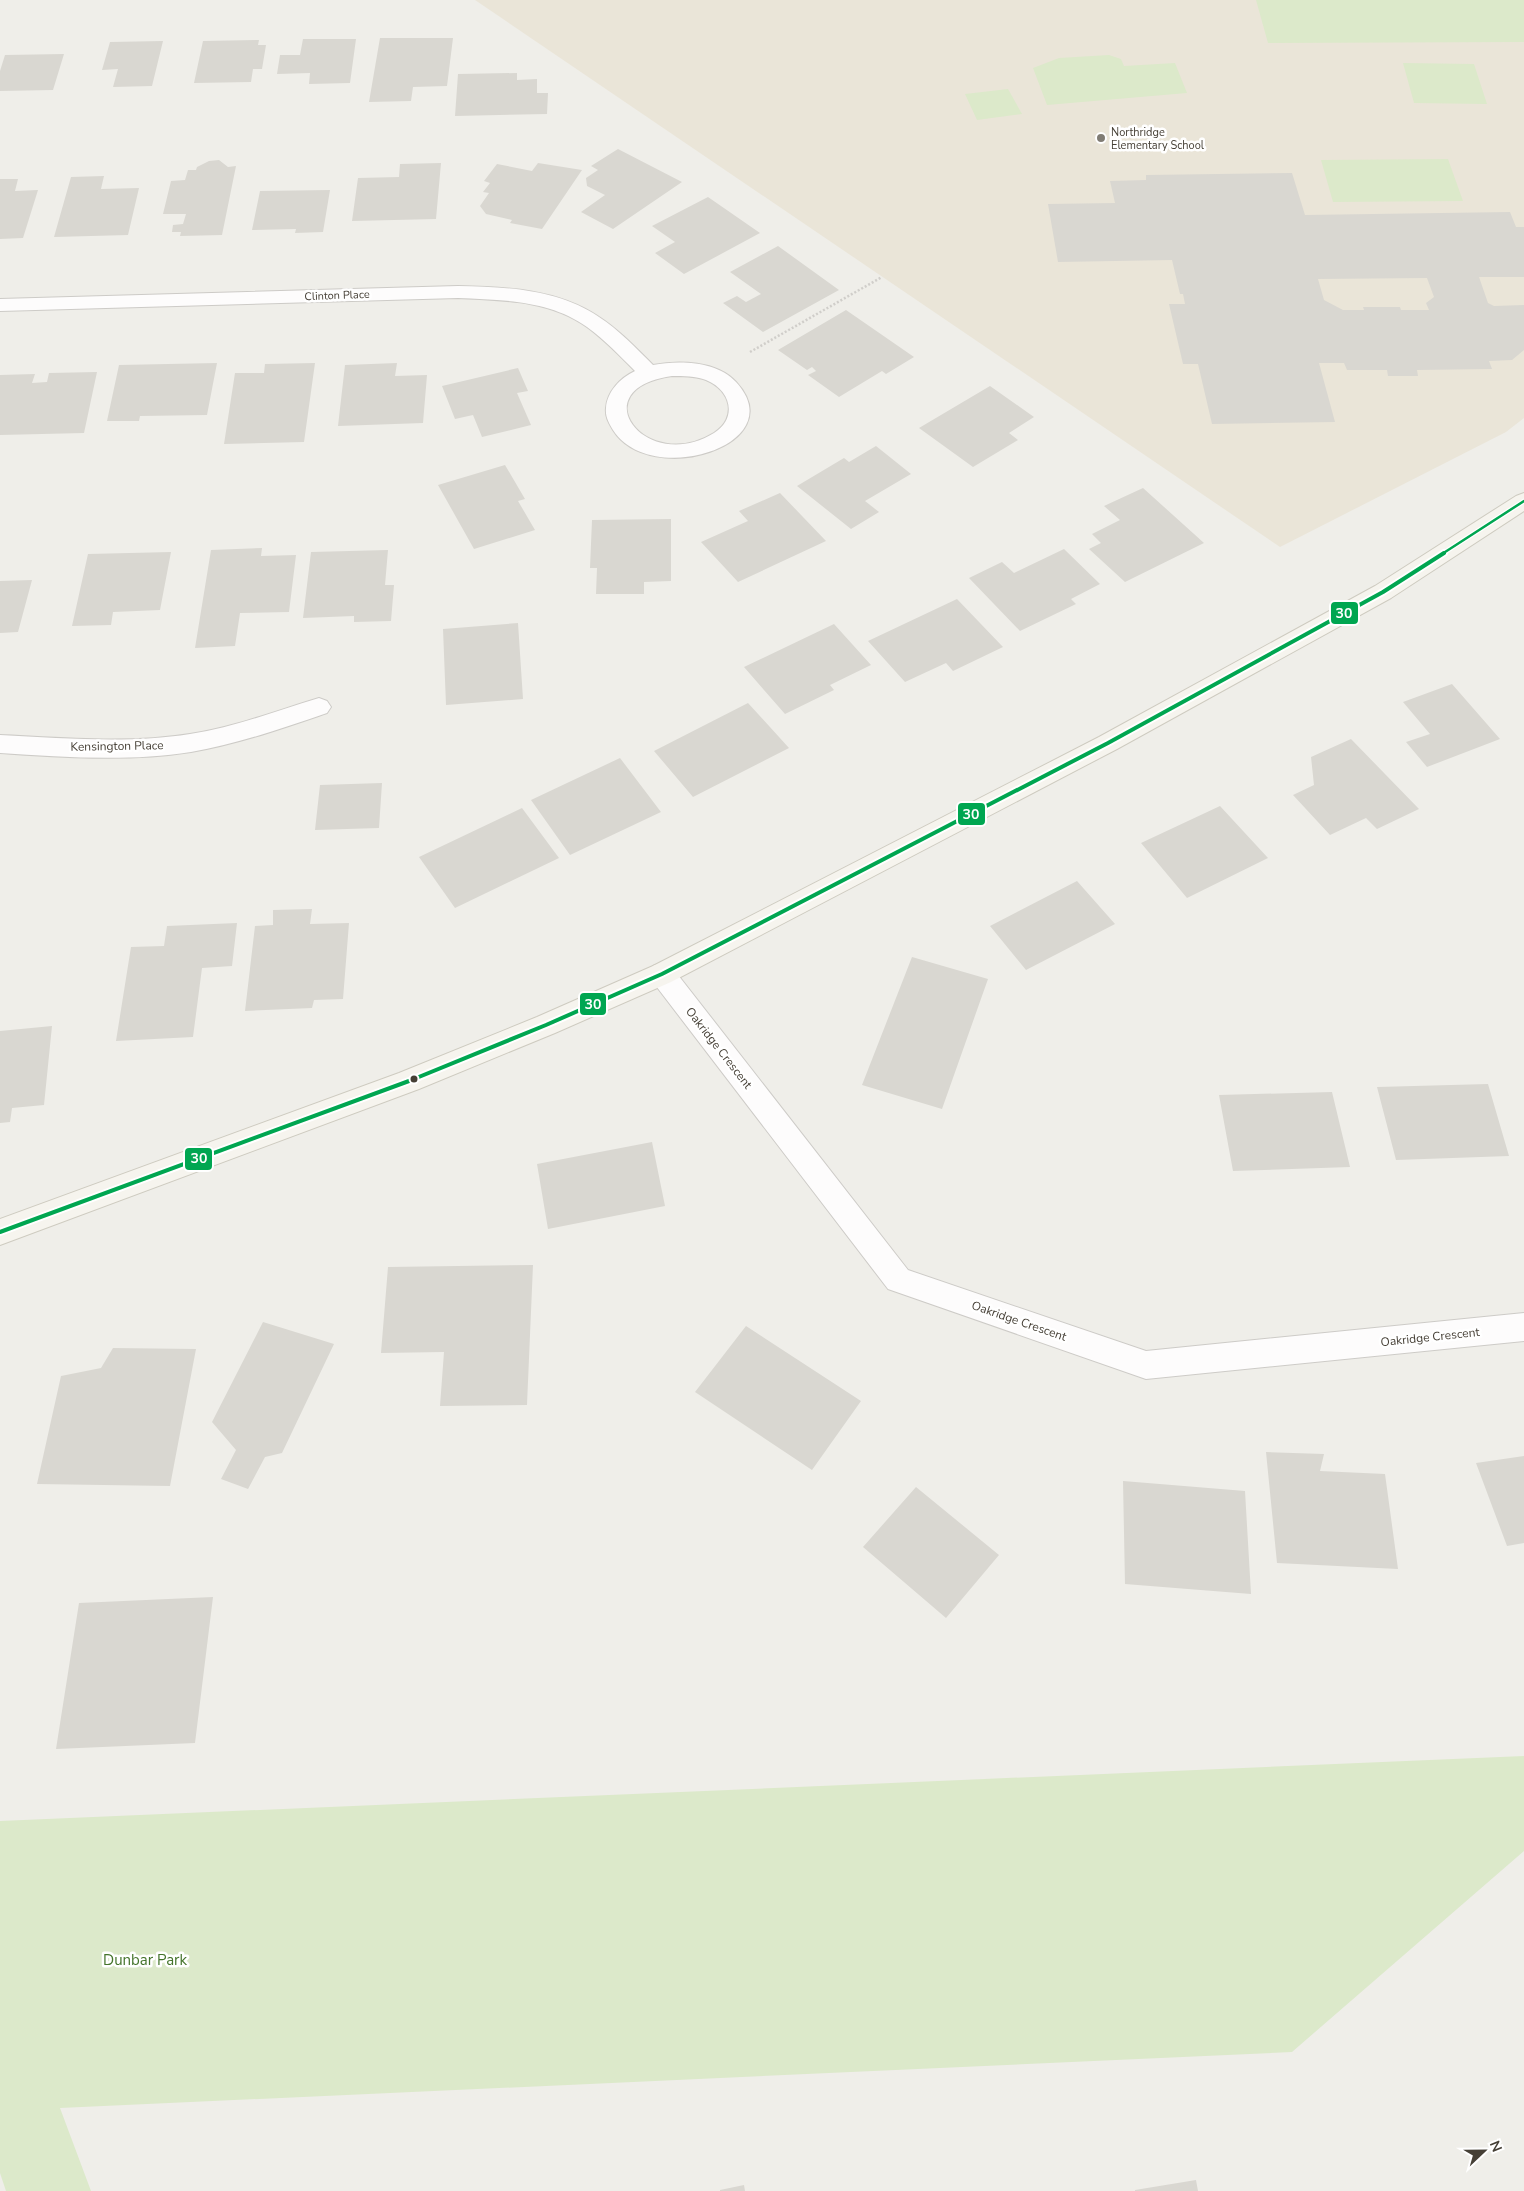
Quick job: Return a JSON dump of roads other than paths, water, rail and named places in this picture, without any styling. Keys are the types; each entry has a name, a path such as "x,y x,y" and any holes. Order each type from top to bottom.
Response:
{"street":[{"name":"Clinton Place","path":"0,305 458,292 502,293 536,298 573,310 605,332 649,374"},
{"path":"672,369 697,370 718,378 733,390 740,405 738,421 726,436 707,446 683,451 658,450 637,442 622,429 615,414 618,398 624,390 630,384 649,374 672,369"},
{"path":"0,1232 409,1081 546,1025 662,974 1108,743 1383,592 1524,502"},
{"name":"Kensington Place","path":"0,744 94,748 157,747 217,738 319,707"},
{"name":"Oakridge Crescent","path":"662,974 898,1280 1146,1365 1524,1327"}],"place":[{"name":"Northridge Elementary School","path":"1101,138"}],"park label":[{"name":"Dunbar Park","path":"145,1960"}]}
